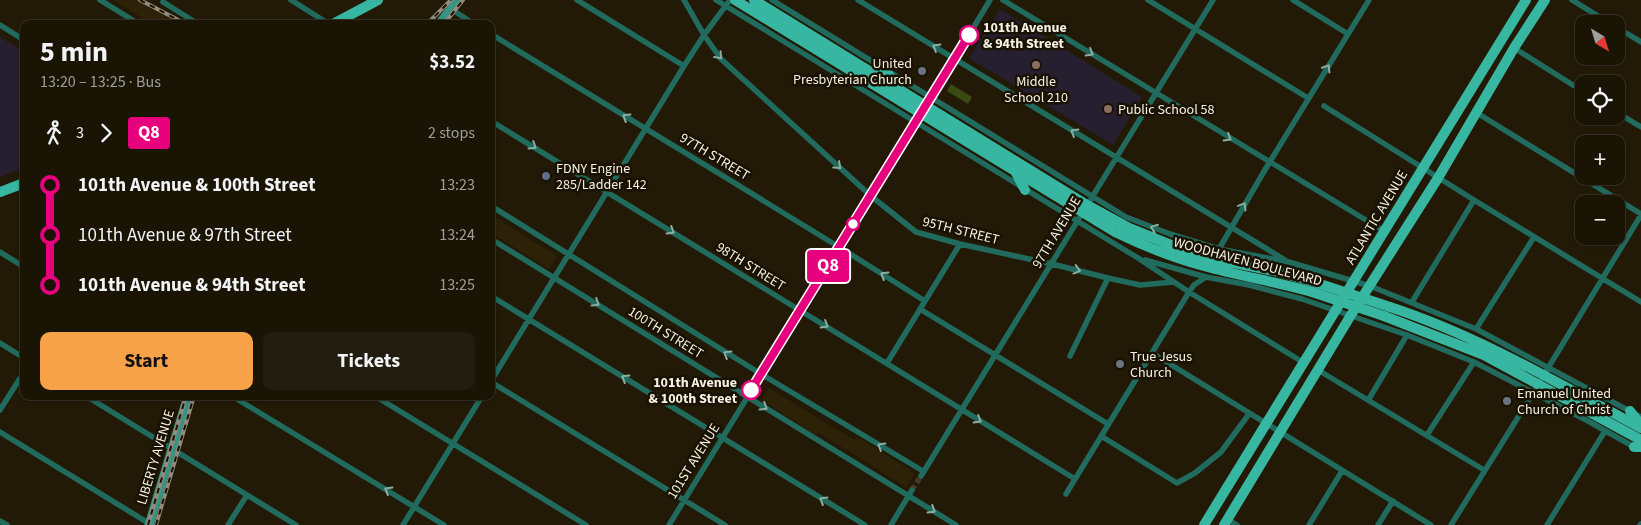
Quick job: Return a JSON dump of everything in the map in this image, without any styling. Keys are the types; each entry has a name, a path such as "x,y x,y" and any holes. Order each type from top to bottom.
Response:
{"main road":[{"path":"339,20 378,0"},
{"name":"WOODHAVEN BOULEVARD","path":"735,0 923,110 1084,209"},
{"name":"WOODHAVEN BOULEVARD","path":"754,0 902,91 923,110 1015,172 1084,209 1176,247 1214,259 1280,272 1315,288 1466,337 1541,380 1639,446"},
{"name":"ATLANTIC AVENUE","path":"1204,525 1526,0"},
{"path":"1225,522 1351,315 1438,178 1514,48 1545,0"},
{"path":"884,69 902,91"},
{"path":"1015,172 1025,190"},
{"path":"0,192 20,184"},
{"name":"WOODHAVEN BOULEVARD","path":"1541,380 1641,426"},
{"path":"1630,411 1641,426"}],"street":[{"path":"100,0 132,20"},
{"path":"291,0 324,20"},
{"path":"442,20 458,0"},
{"path":"577,0 684,66"},
{"name":"95TH STREET","path":"684,0 713,50 730,68 871,196 916,232 960,244 1140,285 1174,282"},
{"name":"WOODHAVEN BOULEVARD","path":"716,0 923,110"},
{"path":"495,375 684,66 730,0"},
{"name":"WOODHAVEN BOULEVARD","path":"772,0 884,69 923,110 1025,190 1084,209 1126,217 1170,234 1219,248 1289,262 1370,286 1412,302 1476,330 1605,431 1639,446"},
{"path":"858,0 1230,228 1289,262"},
{"name":"101ST AVENUE","path":"668,525 990,0"},
{"path":"1003,0 1384,231"},
{"path":"1148,0 1308,98"},
{"name":"97TH AVENUE","path":"761,374 922,474 1213,0"},
{"path":"1293,0 1348,34"},
{"path":"1219,248 1269,162 1369,0"},
{"path":"1572,0 1596,15"},
{"path":"163,2 192,20"},
{"path":"451,9 468,20"},
{"path":"0,25 20,38"},
{"path":"1625,32 1641,42"},
{"name":"97TH STREET","path":"495,36 839,247 925,302"},
{"path":"1514,48 1575,86"},
{"path":"1324,106 1641,302"},
{"path":"1451,525 1641,214 1477,113"},
{"path":"1625,117 1641,127"},
{"name":"98TH STREET","path":"495,123 1075,479"},
{"path":"1412,302 1474,200"},
{"path":"495,209 761,374"},
{"name":"WOODHAVEN BOULEVARD","path":"1084,209 1138,258 1174,282"},
{"path":"1476,330 1534,236"},
{"name":"100TH STREET","path":"495,241 747,397 911,493 956,525"},
{"path":"887,363 960,244"},
{"path":"0,252 20,264"},
{"name":"WOODHAVEN BOULEVARD","path":"1138,258 1206,276 1250,284 1302,299 1407,335 1474,362 1541,380 1630,411 1641,417"},
{"path":"1066,494 1189,292 1194,285 1206,276"},
{"path":"1070,356 1108,278"},
{"path":"1174,282 1304,362"},
{"path":"495,299 864,525"},
{"path":"920,309 1108,424"},
{"path":"1369,399 1407,335"},
{"path":"0,343 20,356"},
{"path":"1152,354 1431,525"},
{"path":"1427,436 1474,362"},
{"path":"1318,370 1484,470"},
{"path":"0,410 20,378"},
{"path":"495,383 726,525"},
{"path":"92,400 296,525"},
{"name":"LIBERTY AVENUE","path":"150,524 187,400"},
{"path":"239,400 444,525"},
{"path":"382,400 586,525"},
{"path":"404,525 480,400"},
{"path":"1101,436 1177,483 1195,473 1221,452 1249,414"},
{"path":"1547,525 1605,431"},
{"path":"0,432 150,524"},
{"path":"1309,525 1342,470"},
{"path":"891,525 911,493"},
{"path":"228,525 247,495"},
{"path":"1378,525 1392,501"},
{"path":"0,520 7,525"},
{"path":"1225,522 1237,525"}],"shaded area":[{"path":"114,0 146,0 179,20 146,20"},
{"name":"Middle School 210","path":"1000,9 1142,97 1113,145 969,58"},
{"path":"0,37 20,50 20,170 0,177"},
{"path":"495,217 557,256 549,269 495,235"},
{"path":"769,388 854,440 857,437 915,473 906,487 818,432 816,435 762,400"}],"green space":[{"path":"951,84 972,97 968,104 947,91"}],"tunnel":[{"path":"912,490 921,476"}],"railway":[{"path":"140,0 178,20"},
{"path":"431,20 451,0"},
{"path":"447,20 463,0"},
{"path":"148,525 185,400"},
{"path":"156,525 193,400"}],"bus line":[{"name":"Q8","path":"751,390 969,35"}],"place":[{"name":"101th Avenue & 94th Street","path":"969,35"},
{"name":"Middle School 210","path":"1036,65"},
{"name":"United Presbyterian Church","path":"922,71"},
{"name":"Public School 58","path":"1108,109"},
{"name":"FDNY Engine 285/Ladder 142","path":"546,176"},
{"name":"True Jesus Church","path":"1120,364"},
{"name":"101th Avenue & 100th Street","path":"751,390"},
{"name":"Emanuel United Church of Christ","path":"1507,401"}]}
